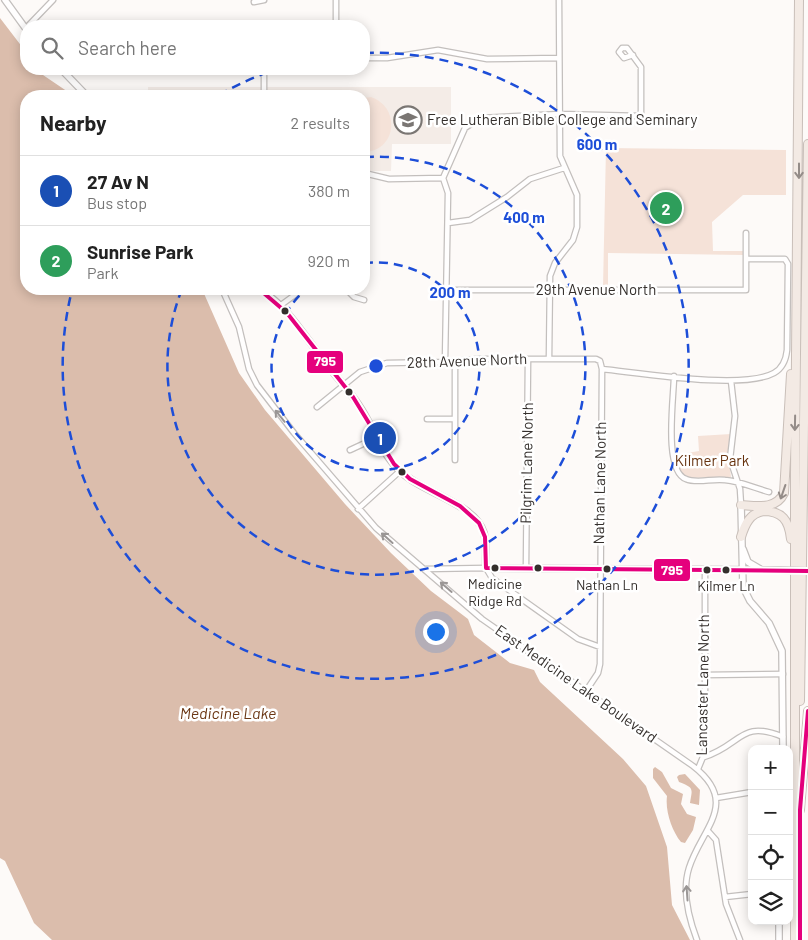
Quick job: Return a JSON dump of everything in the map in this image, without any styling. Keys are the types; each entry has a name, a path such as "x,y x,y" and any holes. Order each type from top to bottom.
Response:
{"highway":[{"path":"795,940 796,340 799,0"},
{"path":"800,940 808,144"},
{"path":"741,508 771,506 782,499 784,493 786,428 796,340"},
{"path":"805,388 808,442"},
{"path":"741,508 779,513 788,524 795,586"},
{"path":"741,540 749,519 755,514 764,511"},
{"path":"800,810 808,711"}],"street":[{"path":"5,0 21,20"},
{"path":"34,20 53,0"},
{"path":"254,2 264,0"},
{"path":"336,0 336,20"},
{"path":"549,358 550,290 553,267 573,240 577,227 577,195 574,184 564,168 560,156 559,0"},
{"path":"370,58 396,57 438,50 487,59 559,58"},
{"path":"445,362 448,194 442,178 464,131 471,122 480,118 560,114 641,116 641,67 633,55"},
{"path":"67,75 81,90"},
{"path":"264,75 264,90"},
{"path":"448,223 470,220 530,179 564,168"},
{"path":"370,174 390,179 442,178"},
{"path":"602,369 731,381 758,379 775,372 783,364 787,350 788,264 785,259 746,259 746,233"},
{"name":"29th Avenue North","path":"446,290 746,290 746,259"},
{"name":"East Medicine Lake Boulevard","path":"225,295 239,327 249,369 257,385 358,510 482,619 698,769 710,783 716,798"},
{"path":"267,295 281,306 344,384 364,413 376,438 400,471 426,490 465,508 476,519 485,540 486,568 492,578 578,639 600,646"},
{"path":"281,306 295,295"},
{"path":"352,295 364,300"},
{"name":"28th Avenue North","path":"317,407 360,372 376,365 478,359 549,358 596,359 600,361"},
{"name":"Pilgrim Lane North","path":"526,568 528,359"},
{"path":"455,361 455,460"},
{"name":"Nathan Lane North","path":"586,691 599,670 602,369 600,361"},
{"path":"674,376 672,439 678,473 683,478 691,480 717,479 738,482 769,492"},
{"path":"731,381 735,416 730,460 738,482 741,508 741,570 746,594 769,623 779,641 783,674 783,745"},
{"path":"427,419 455,419"},
{"path":"350,450 376,438"},
{"path":"358,510 400,471"},
{"path":"741,540 748,562 764,570"},
{"path":"425,569 526,568 808,571"},
{"name":"Lancaster Lane North","path":"698,769 704,757 705,570"},
{"path":"704,675 783,674"},
{"path":"704,757 721,750 753,730 765,730 783,737"},
{"path":"697,940 687,900 686,878 689,866 708,831 716,798 748,793"},
{"path":"708,831 716,840 725,897 740,940"},
{"path":"725,897 748,894"},
{"path":"779,925 779,940"}],"shaded area":[{"name":"Free Lutheran Bible College and Seminary","path":"148,87 451,87 451,144 392,144 391,171 370,171 370,90 148,90"}],"green space":[{"path":"370,97 381,102 387,110 391,119 391,128 389,137 383,144 375,150 370,151"},
{"path":"606,148 786,150 786,195 743,195 712,222 713,251 743,251 743,255 608,253 608,287 603,287"},
{"name":"Kilmer Park","path":"731,434 728,451 731,477 690,478 682,474 675,455 699,451 698,436"}],"water":[{"name":"Medicine Lake","path":"0,18 20,44 20,75 43,75 65,90 20,90 20,295 205,295 239,373 265,410 345,504 391,553 431,591 468,619 474,635 510,663 534,670 540,682 623,759 646,786 667,847 672,905 690,940 52,940 34,923 5,861 0,858"},
{"path":"655,767 662,772 671,788 683,794 681,804 687,814 696,817 693,830 685,843 681,842 672,827 667,808 667,796 653,778 653,769"},
{"path":"685,774 700,790 699,805 690,803 690,788 679,782 677,777"}],"transit line":[{"name":"795","path":"266,295 287,313 353,397 394,464 410,479 460,506 479,523 485,537 486,568 808,571"},
{"name":"795","path":"800,940 800,810 808,711"}],"place":[{"name":"Free Lutheran Bible College and Seminary","path":"408,120"},
{"name":"Sunrise Park","path":"666,208"},
{"name":"27 Av N","path":"380,438"},
{"name":"Medicine Ridge Rd","path":"495,568"},
{"name":"Nathan Ln","path":"607,569"},
{"name":"Kilmer Ln","path":"726,570"}]}
